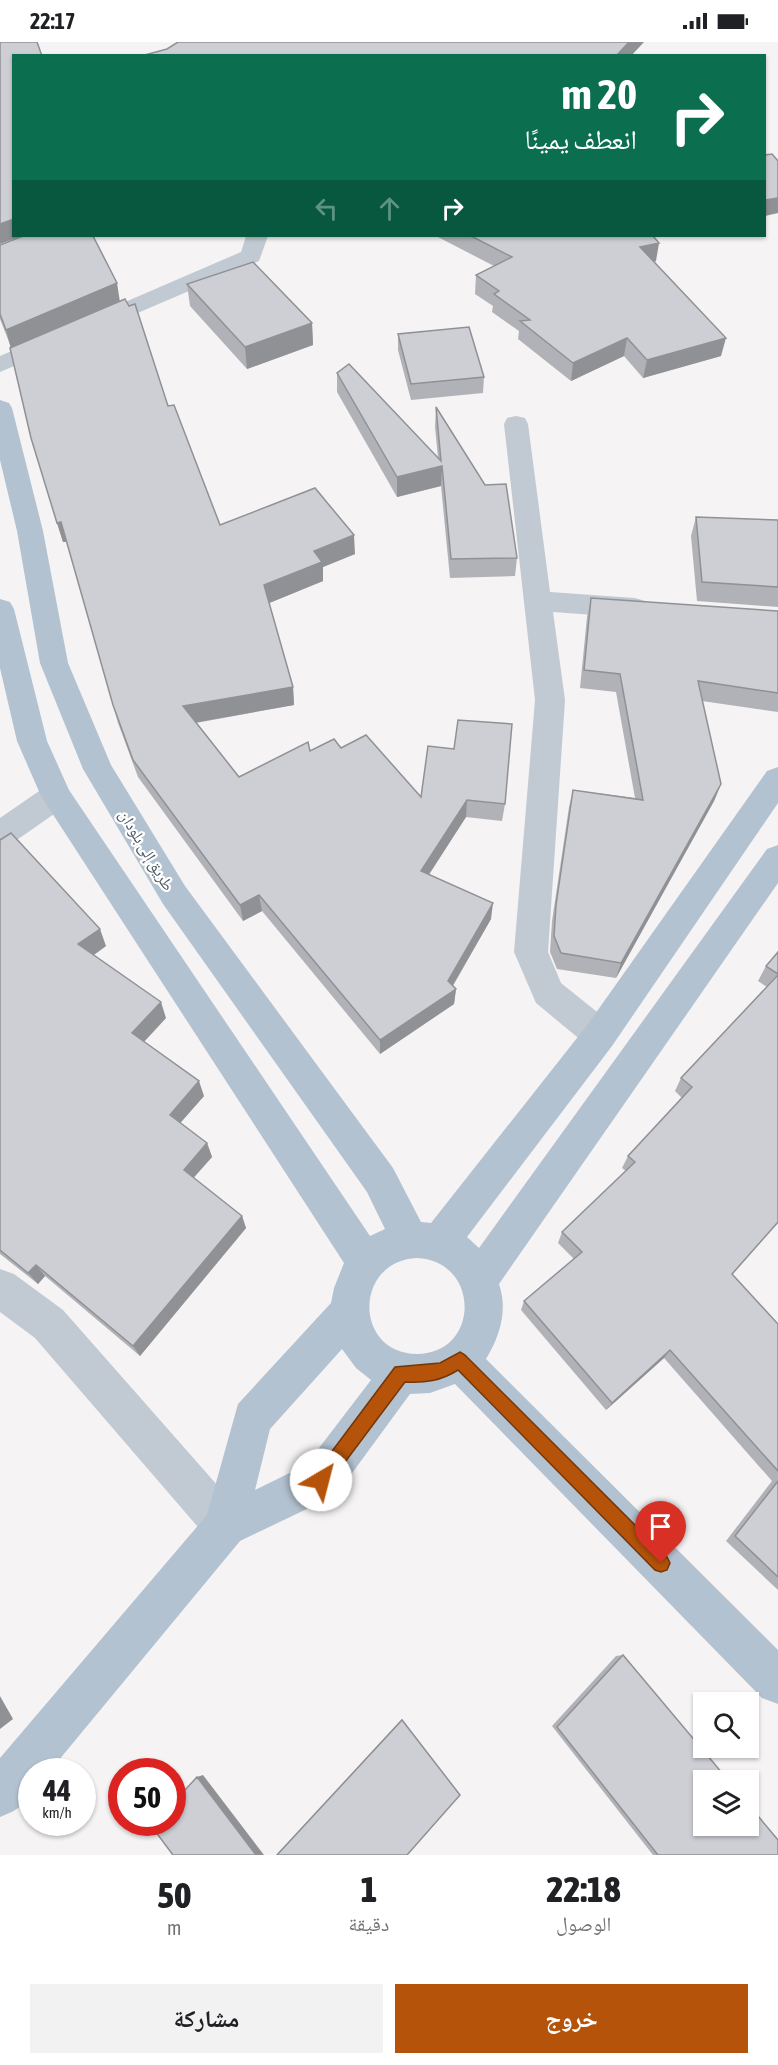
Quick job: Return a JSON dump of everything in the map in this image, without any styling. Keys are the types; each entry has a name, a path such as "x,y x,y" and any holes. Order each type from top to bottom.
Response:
{"main road":[{"name":"طريق إلى بلودان","path":"0,408 30,531 54,663 98,769 174,895 425,1241"},
{"path":"0,609 32,741 56,796 365,1262"},
{"path":"425,1241 600,1035 778,779"},
{"path":"479,1280 778,858"},
{"path":"425,1241 463,1257 479,1280 485,1308 482,1328 473,1346 460,1360 442,1371 422,1374 401,1373 383,1365 367,1351 356,1334 350,1311 353,1285 365,1262 385,1246 425,1241"},
{"path":"225,1526 252,1418 350,1311"},
{"path":"460,1360 778,1682"},
{"path":"0,1794 225,1526 321,1480 401,1373"}],"street":[{"path":"0,365 251,256 257,237"},
{"path":"516,424 550,700 531,952 548,993 600,1035"},
{"path":"538,601 664,610"},
{"path":"0,834 56,796"},
{"path":"0,1288 49,1324 225,1526"}],"building":[{"path":"0,42 37,42 41,54 12,54 12,220 0,224"},
{"path":"178,42 629,42 618,54 148,54 167,49"},
{"path":"772,154 778,161 778,198 766,200 766,155"},
{"path":"20,237 94,237 117,283 6,330 0,314 0,245"},
{"path":"473,237 654,237 659,243 640,247 726,338 647,360 627,338 573,363 520,321 530,320 494,294 499,291 476,275 512,257"},
{"path":"253,262 312,323 245,347 187,284"},
{"path":"125,299 129,306 135,304 168,406 174,405 220,525 315,488 354,535 314,551 322,562 264,585 293,687 183,706 239,777 308,742 310,751 334,739 341,748 366,735 421,797 428,746 454,749 458,720 512,724 505,804 467,800 421,871 493,903 448,981 456,989 380,1040 259,895 240,905 133,760 113,705 61,522 57,523 31,438 10,348"},
{"path":"469,327 484,377 411,384 398,334"},
{"path":"349,364 441,461 436,407 485,485 506,484 517,558 451,559 442,466 397,477 337,373"},
{"path":"696,517 778,520 778,587 702,582"},
{"path":"591,598 778,611 778,693 698,681 721,784 621,963 561,953 554,936 556,905 573,790 643,800 620,674 584,670"},
{"path":"11,833 100,929 78,944 161,1002 132,1033 199,1081 170,1115 207,1143 184,1170 242,1216 133,1346 36,1265 28,1273 0,1250 0,840"},
{"path":"778,952 778,974 766,966"},
{"path":"778,975 778,1222 732,1274 778,1324 778,1471 670,1350 612,1403 524,1301 582,1252 562,1232 635,1162 628,1156 692,1087 681,1078"},
{"path":"778,1481 778,1577 735,1536"},
{"path":"623,1655 693,1738 693,1758 710,1758 720,1770 693,1770 693,1836 759,1836 759,1817 778,1840 778,1854 658,1855 557,1727"},
{"path":"402,1720 460,1795 407,1855 277,1855"},
{"path":"197,1777 256,1855 173,1855 159,1836 186,1836 186,1789"}],"route":[{"path":"321,1480 401,1373 422,1374 442,1371 460,1360 661,1563"}]}
